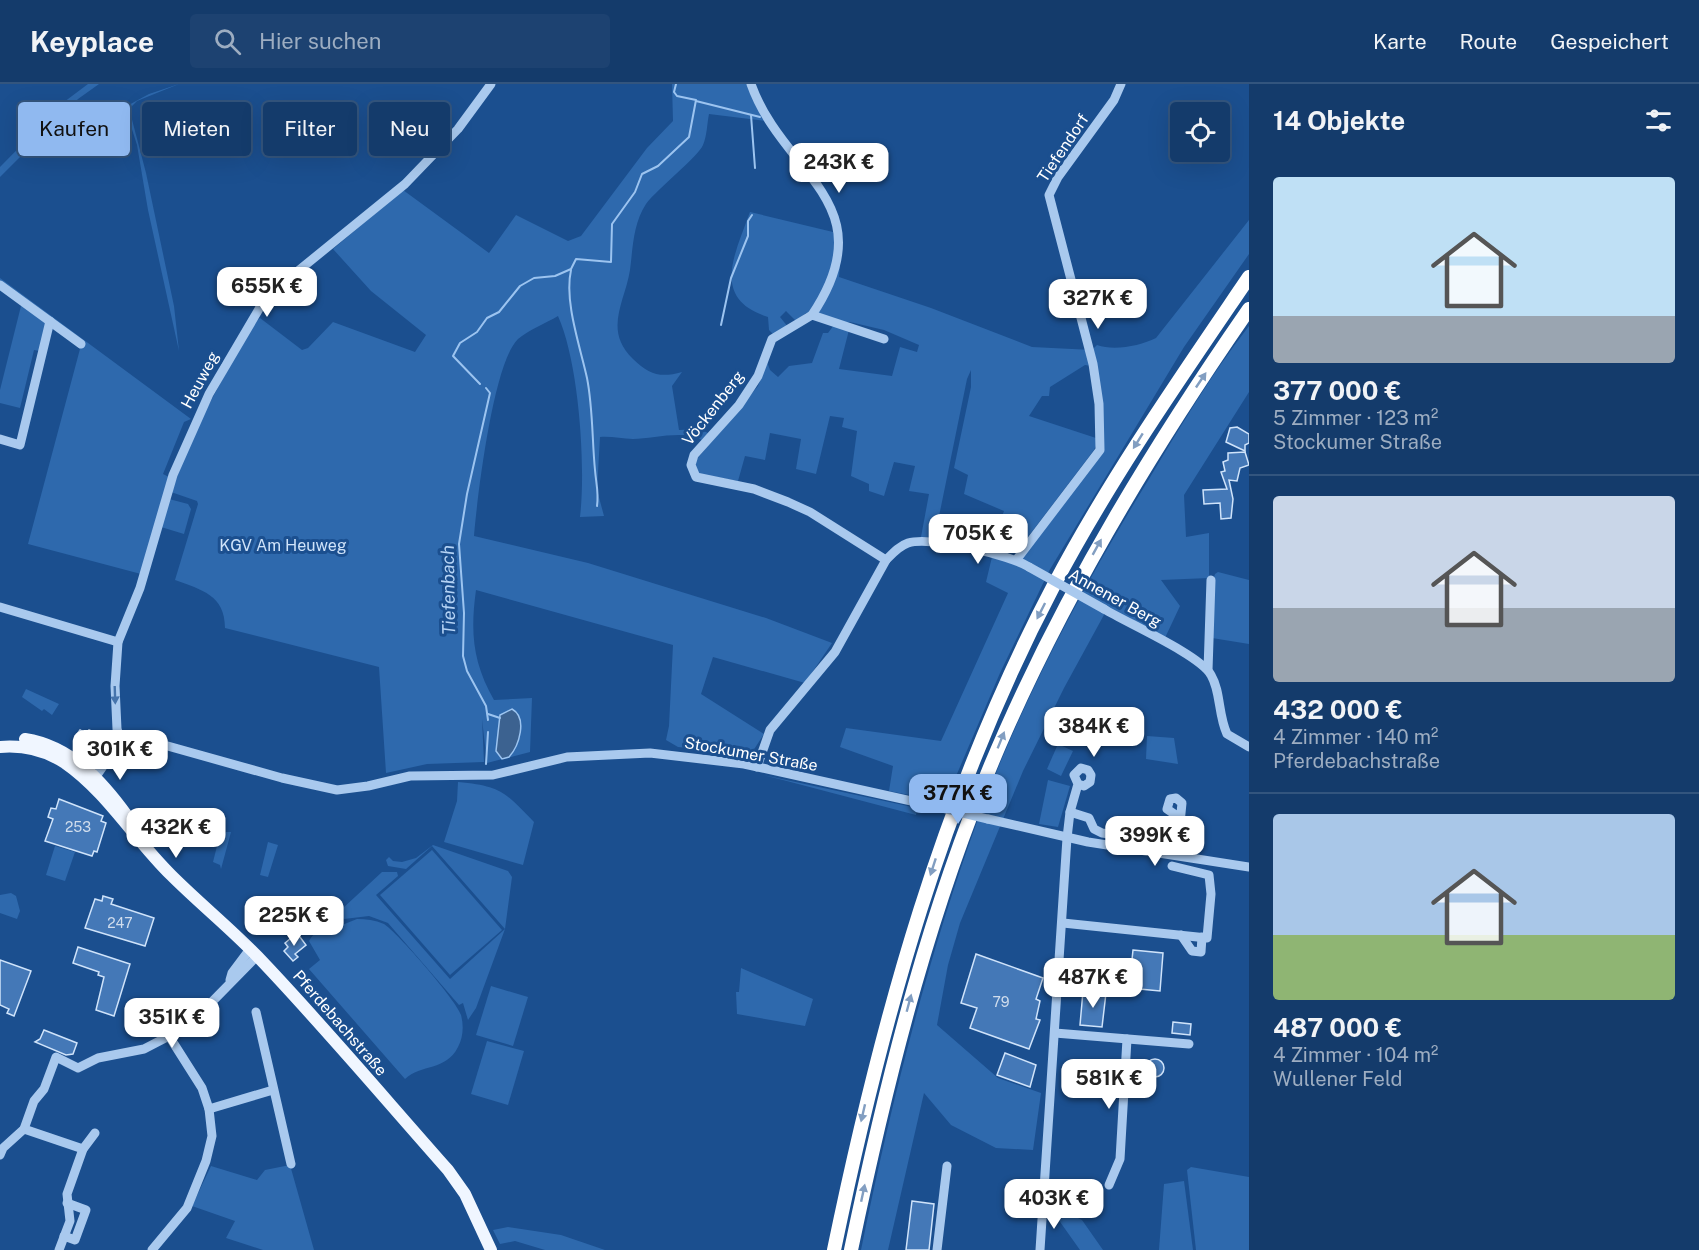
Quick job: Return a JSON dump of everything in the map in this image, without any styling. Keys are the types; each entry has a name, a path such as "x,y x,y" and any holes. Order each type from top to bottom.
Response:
{"highway":[{"path":"834,1250 877,1056 902,963 950,818 987,726 1032,628 1080,538 1149,424 1249,277"},
{"path":"851,1250 894,1057 921,961 968,822 1005,731 1050,635 1102,537 1166,433 1249,309"}],"main road":[{"name":"Pferdebachstraße","path":"0,739 27,739 46,744 68,755 90,776 170,875 253,953 448,1170 465,1194 491,1250"},
{"name":"Pferdebachstraße","path":"0,747 29,747 48,754 90,776"}],"street":[{"name":"Heuweg","path":"124,741 117,729 115,686 118,642 140,588 166,495 183,450 204,405 260,304 274,289 412,178 458,129 491,84"},
{"path":"751,84 776,132 815,178 828,200 837,226 838,250 834,273 812,315 884,339"},
{"name":"Tiefendorf","path":"1017,559 1100,450 1100,404 1093,364 1049,195 1058,177 1114,100 1121,84"},
{"path":"0,285 81,344"},
{"name":"Vöckenberg","path":"812,315 772,339 758,376 739,405 694,455 691,465 693,473 696,477 746,487 788,502 810,512 886,560"},
{"path":"0,439 20,445 50,321"},
{"name":"Annener Berg","path":"886,560 906,544 935,541 1017,559 1175,648 1208,670"},
{"path":"757,767 770,730 835,652 886,560"},
{"path":"1210,580 1208,670 1215,685 1227,734 1249,747"},
{"path":"0,607 118,642"},
{"name":"Stockumer Straße","path":"124,741 132,736 337,790 368,786 410,776 493,775 546,761 598,753 679,755 757,767 1066,838 1249,867"},
{"path":"90,776 105,749 124,741"},
{"path":"1040,1250 1066,838 1078,784"},
{"path":"1070,812 1089,818 1094,829 1102,833 1178,843 1180,818"},
{"path":"1062,923 1208,938 1210,878 1202,872 1172,866"},
{"path":"1181,935 1192,951 1201,952 1202,937"},
{"path":"0,1155 3,1148 24,1129 34,1101 44,1089 56,1058 78,1068 98,1058 144,1049 169,1036 203,1011 230,981 237,977 253,953"},
{"path":"256,1012 291,1164"},
{"path":"1055,1033 1189,1044"},
{"path":"152,1250 187,1208 206,1161 212,1136 208,1109 199,1083 169,1036"},
{"path":"1109,1185 1120,1159 1127,1039"},
{"path":"208,1109 273,1090"},
{"path":"24,1129 83,1149"},
{"path":"59,1250 70,1221 67,1194 83,1149 95,1133"},
{"path":"937,1250 947,1166"},
{"path":"64,1236 75,1240 86,1210 67,1203"},
{"path":"70,1221 81,1225"}],"green space":[{"path":"88,84 99,84 75,102 64,102"},
{"path":"179,84 137,101 131,107 130,112 130,104 149,94"},
{"name":"KGV Am Heuweg","path":"672,84 748,84 766,121 709,114 705,138 700,150 652,197 642,212 636,228 630,270 618,316 619,337 624,348 644,369 661,375 682,372 672,386 679,430 700,429 710,434 703,441 696,437 679,435 633,439 600,437 597,490 604,516 580,517 582,471 576,387 565,336 558,316 518,339 509,353 501,375 488,433 474,536 588,563 766,618 832,643 805,683 713,657 701,694 764,734 751,754 678,747 666,740 669,726 673,645 476,590 473,620 475,647 481,673 494,700 532,698 530,752 487,763 482,719 484,762 427,764 386,773 379,667 225,628 221,608 210,595 175,580 198,504 197,501 171,492 195,430 252,325 260,318 302,350 308,348 333,322 415,352 426,335 371,291 333,249 403,190 489,253 516,215 568,241 581,236 647,148 673,121"},
{"path":"130,112 146,173 174,306 179,351 148,210 137,145 130,123"},
{"path":"18,149 18,156 21,156 0,177 0,167"},
{"path":"750,212 833,232 841,252 839,277 931,308 1032,347 1092,350 1097,345 1111,348 1127,347 1156,338 1249,220 1249,254 1184,347 1049,571 1000,673 945,802 889,791 893,766 840,747 846,728 941,741 1008,593 986,582 992,557 1017,564 1102,448 1097,367 1085,365 1050,387 1049,396 1042,396 1029,416 1099,439 1094,450 1024,542 995,535 1004,511 964,494 968,475 954,468 971,387 971,370 967,379 935,536 931,538 921,537 929,494 909,491 915,466 894,462 884,496 869,491 869,484 851,476 857,431 842,427 844,418 830,416 816,474 796,469 801,439 770,433 765,460 745,456 738,481 700,474 696,470 696,460 758,386 767,362 770,370 778,377 789,366 812,363 823,333 828,333 834,325 849,330 839,369 892,376 900,347 917,352 919,345 884,330 850,322 842,323 815,313 806,313 796,321 786,311 780,317 788,327 775,336 769,330 768,317 750,309 739,299 733,287 734,259"},
{"path":"0,278 191,419 184,422 163,474 169,477 141,574 28,544 80,349 0,281"},
{"path":"22,302 47,323 40,351 34,350 20,408 0,403 0,390"},
{"path":"1249,326 1249,392 1184,495 1186,537 1209,533 1209,578 1161,580 1180,606 1164,640 1105,613 1064,688 1023,771 960,923 948,965 937,1025 998,1078 1041,1093 1033,1150 996,1148 951,1125 924,1093 888,1250 861,1250 885,1140 926,979 942,925 995,775 1034,687 1077,602 1197,401"},
{"path":"169,499 188,504 191,509 184,534 161,527"},
{"path":"1218,572 1249,580 1249,644 1212,638 1213,580"},
{"path":"26,689 59,704 52,715 22,697"},
{"path":"1147,736 1174,738 1178,764 1146,759"},
{"path":"1058,744 1073,751 1061,776 1047,769"},
{"path":"763,775 917,808 916,815 783,780"},
{"path":"1048,780 1070,786 1058,827 1039,824"},
{"path":"458,782 484,786 501,792 534,822 523,865 444,842 457,801"},
{"path":"226,832 231,832 221,869 220,865 213,862 219,838"},
{"path":"268,842 278,845 268,877 260,875"},
{"path":"433,845 508,871 512,877 505,929 432,846 406,869 388,866 386,860 389,857 393,861 402,862 416,858"},
{"path":"55,846 75,852 65,881 46,875"},
{"path":"432,850 502,930 450,975 380,895"},
{"path":"382,872 397,872 398,876 376,895 450,979 505,929 476,1008 468,1020 463,1003 459,1005 388,923 369,916 344,919 341,916 342,909"},
{"path":"11,893 16,896 20,911 17,919 0,913 0,895"},
{"path":"357,919 384,924 391,930 426,967 457,1007 462,1019 462,1036 453,1055 447,1060 411,1074 405,1079 309,969 320,960 309,941 314,935 332,921 336,920 342,925"},
{"path":"741,968 813,999 805,1026 737,1014 736,992 739,992"},
{"path":"491,986 528,997 513,1046 476,1035"},
{"path":"487,1041 524,1051 508,1105 471,1094"},
{"path":"290,1165 314,1250 263,1250 226,1238 235,1221 192,1206 211,1166 257,1180 265,1170"},
{"path":"1191,1167 1249,1177 1249,1250 1196,1250 1187,1170"},
{"path":"1184,1181 1193,1250 1159,1250 1164,1184"},
{"path":"1052,1205 1082,1220 1103,1250 1080,1250 1058,1219 1049,1220"},
{"path":"508,1227 561,1235 605,1250 545,1250 515,1241 500,1244 493,1230"}],"shaded area":[{"path":"512,709 520,719 519,739 509,757 502,759 496,751 500,715"}],"building":[{"path":"1237,427 1249,434 1249,443 1245,445 1245,451 1226,442 1230,428"},
{"path":"1245,452 1249,465 1240,468 1237,481 1229,480 1233,499 1231,518 1221,519 1220,503 1204,504 1203,490 1227,489 1221,472 1225,471 1223,462 1228,460 1228,453"},
{"path":"80,730 87,734 89,730 99,734 98,742 94,746 89,744 85,751 78,747 82,741 75,737"},
{"path":"59,799 103,816 101,821 106,823 97,852 94,851 92,856 45,841 53,819 48,817 51,808 56,809"},
{"path":"103,896 113,899 111,904 154,918 145,946 85,928 95,899 102,901"},
{"path":"297,933 306,945 295,954 298,957 293,961 284,951 288,947 285,943"},
{"path":"78,947 130,964 114,1016 96,1010 104,977 98,975 99,972 73,963"},
{"path":"1133,950 1163,953 1160,991 1129,988"},
{"path":"976,954 1043,978 1036,999 1040,1001 1036,1019 1040,1020 1029,1049 970,1028 977,1008 961,1003"},
{"path":"0,960 31,971 14,1016 7,1013 9,1009 0,1005"},
{"path":"1083,991 1106,993 1102,1027 1080,1025"},
{"path":"1173,1022 1191,1024 1190,1035 1172,1033"},
{"path":"44,1030 77,1043 73,1054 66,1055 35,1042 40,1039"},
{"path":"1005,1053 1036,1065 1030,1087 997,1075"},
{"path":"1155,1059 1161,1062 1164,1068 1161,1074 1155,1077 1149,1074 1146,1068 1149,1062"},
{"path":"912,1201 934,1204 929,1250 906,1250"}],"waterway":[{"name":"Tiefenbach","path":"480,384 453,356 460,343 477,332 487,318 499,312 520,286 534,278 555,276 571,269 576,259 611,262 612,224 635,192 642,174 658,166 689,137 696,100 677,96 674,92 676,84"},
{"path":"696,101 760,117"},
{"path":"751,115 755,168"},
{"path":"721,325 731,278 748,236 748,221 752,215"},
{"path":"571,270 569,282 571,309 590,401 598,492 597,506"},
{"name":"Tiefenbach","path":"486,388 490,393 467,494 459,544 464,613 463,656 467,671 486,706 488,720"},
{"path":"488,714 500,718"},
{"name":"Tiefenbach","path":"486,764 488,732"}]}
